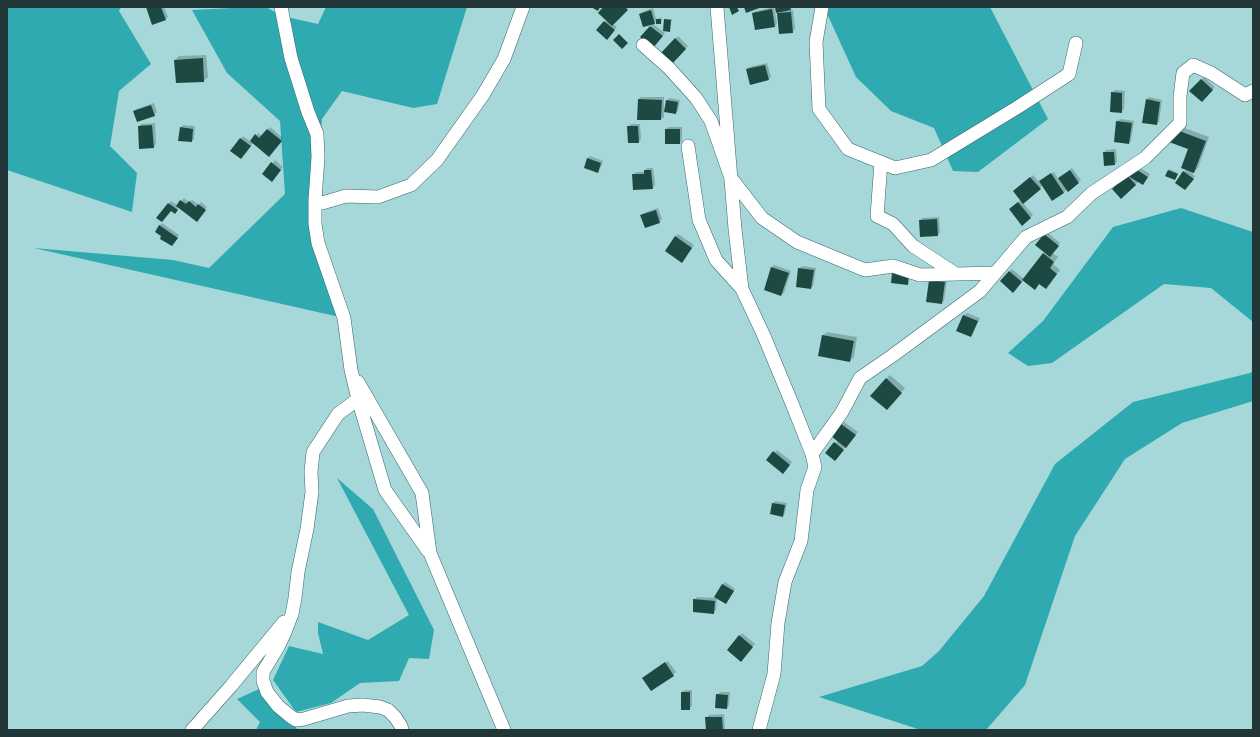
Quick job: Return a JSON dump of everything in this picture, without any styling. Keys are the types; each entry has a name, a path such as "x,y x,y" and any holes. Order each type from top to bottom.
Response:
{"street":[{"path":"281,7 291,58 308,112 317,134 318,157 315,224 318,243 344,318 351,370 385,490 430,553 504,730"},
{"path":"315,200 322,203 346,196 378,197 411,185 437,160 482,95 504,59 523,7"},
{"path":"717,7 735,230 742,289"},
{"path":"822,7 816,42 819,109 848,149 895,168 931,160 1069,74 1076,43"},
{"path":"643,45 669,68 696,98 711,121 731,178 762,218 797,242 865,270 893,266 920,275 994,273"},
{"path":"812,454 842,412 860,378 980,291 1026,237 1067,217 1092,193 1145,158 1180,123 1180,96 1183,73 1193,65 1211,73 1246,95 1253,91"},
{"path":"688,146 700,220 716,260 742,289 764,336 812,454 815,467 807,490 801,541 785,582 778,623 774,674 759,730"},
{"path":"881,162 877,216 893,224 913,246 956,274"},
{"path":"351,370 422,493 430,553"},
{"path":"358,399 338,414 313,452 311,472 312,492 292,614 278,647 263,672 262,681 267,692 278,706 296,720 348,706 363,705 380,707 388,710 395,717 402,730"},
{"path":"192,730 292,614"}],"shaded area":[{"path":"7,7 121,7 119,11 151,64 119,91 110,146 137,173 132,212 7,170"},
{"path":"266,7 282,16 318,24 326,7 467,7 437,104 413,108 342,91 322,119 315,200 315,224 344,318 34,248 173,260 209,268 285,194 280,121 227,73 192,10"},
{"path":"824,7 990,7 1048,119 978,172 953,171 934,128 891,111 856,77"},
{"path":"1181,208 1253,232 1253,322 1211,288 1164,284 1052,363 1028,366 1008,353 1043,321 1113,227"},
{"path":"1253,371 1253,401 1182,423 1125,459 1075,536 1025,685 986,730 921,730 819,697 922,666 939,651 984,596 1055,464 1133,402"},
{"path":"337,478 373,509 434,630 429,659 409,658 399,681 360,683 331,703 296,712 273,680 289,646 323,654 318,633 318,622 368,640 409,615"},
{"path":"259,689 295,724 297,730 256,730 260,722 237,699"}],"building":[{"path":"146,7 161,7 166,20 152,25"},
{"path":"591,7 600,7 598,11"},
{"path":"603,7 625,7 628,10 612,26 598,13"},
{"path":"729,7 737,7 739,11 732,15"},
{"path":"744,7 762,7 746,13"},
{"path":"775,7 790,7 791,10 776,13"},
{"path":"772,9 775,27 755,30 752,13"},
{"path":"651,10 655,24 643,27 639,14"},
{"path":"791,12 793,33 779,34 777,13"},
{"path":"656,19 661,19 661,24 656,24"},
{"path":"664,19 671,20 670,32 663,31"},
{"path":"604,21 615,30 607,40 596,30"},
{"path":"650,26 663,36 653,48 640,37"},
{"path":"619,34 628,43 622,49 613,40"},
{"path":"675,38 686,49 671,65 660,54"},
{"path":"203,58 204,82 176,83 174,60"},
{"path":"765,65 769,80 750,85 746,69"},
{"path":"1201,79 1213,90 1202,102 1189,91"},
{"path":"1111,92 1122,93 1122,113 1110,112"},
{"path":"638,99 662,100 661,120 637,120"},
{"path":"1146,99 1160,102 1157,125 1142,123"},
{"path":"666,100 678,102 676,114 664,112"},
{"path":"151,105 155,116 137,122 133,111"},
{"path":"1116,121 1132,123 1129,144 1114,142"},
{"path":"152,125 154,148 139,149 138,126"},
{"path":"627,126 638,126 639,143 628,143"},
{"path":"180,127 193,129 192,142 178,141"},
{"path":"267,129 282,141 269,157 250,141 255,134 259,138"},
{"path":"665,129 680,129 680,144 665,144"},
{"path":"1174,129 1206,141 1194,173 1181,168 1188,149 1169,142"},
{"path":"240,138 251,146 241,159 230,151"},
{"path":"1103,152 1114,152 1115,165 1104,166"},
{"path":"587,158 601,163 598,173 584,168"},
{"path":"271,162 281,170 272,182 262,174"},
{"path":"1134,168 1148,177 1143,185 1128,176"},
{"path":"644,170 651,170 653,189 633,190 632,174 644,174"},
{"path":"1070,170 1079,183 1068,192 1058,178"},
{"path":"1168,170 1178,174 1175,180 1165,176"},
{"path":"1183,171 1194,179 1185,190 1175,183"},
{"path":"1051,173 1064,193 1052,201 1039,181"},
{"path":"1127,175 1136,185 1121,199 1112,189"},
{"path":"1030,177 1041,189 1023,204 1013,191"},
{"path":"180,200 186,204 189,201 196,207 198,204 206,210 197,222 176,206"},
{"path":"1018,202 1031,218 1022,226 1009,209"},
{"path":"168,203 178,210 175,214 171,211 162,222 156,218"},
{"path":"656,210 660,223 645,228 640,215"},
{"path":"937,219 938,236 920,237 919,220"},
{"path":"159,225 178,238 172,246 160,239 161,236 155,232"},
{"path":"1044,234 1059,246 1050,257 1035,245"},
{"path":"675,236 692,248 682,263 665,251"},
{"path":"1043,253 1054,262 1050,268 1057,274 1046,289 1039,284 1035,290 1022,280"},
{"path":"771,267 789,273 781,296 764,290"},
{"path":"798,268 814,270 811,289 796,287"},
{"path":"1009,271 1022,282 1013,293 1000,281"},
{"path":"892,273 909,275 908,285 891,283"},
{"path":"929,280 945,282 942,304 926,302"},
{"path":"963,315 978,321 971,337 956,331"},
{"path":"822,335 854,341 850,362 818,356"},
{"path":"886,378 902,393 887,410 870,396"},
{"path":"841,424 856,435 846,448 831,436"},
{"path":"834,442 844,450 835,461 825,453"},
{"path":"773,451 790,465 783,474 766,460"},
{"path":"772,503 785,505 783,517 770,514"},
{"path":"722,584 734,591 726,604 714,597"},
{"path":"693,599 715,601 714,614 693,612"},
{"path":"739,635 753,647 741,662 727,650"},
{"path":"665,662 674,676 651,691 642,678"},
{"path":"681,692 690,692 690,710 681,710"},
{"path":"716,694 728,695 727,709 715,708"},
{"path":"705,717 722,717 723,730 706,730"}]}
